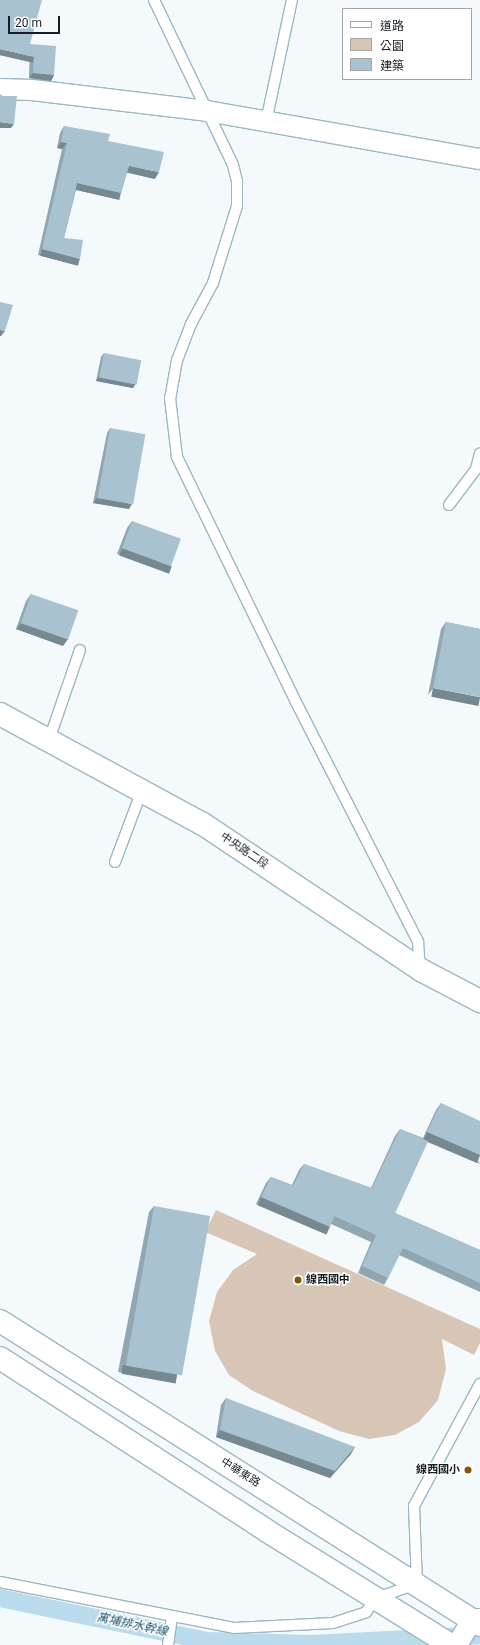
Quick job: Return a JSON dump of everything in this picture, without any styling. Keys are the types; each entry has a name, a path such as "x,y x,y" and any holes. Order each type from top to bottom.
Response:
{"main road":[{"name":"中央路二段","path":"0,714 203,824 421,970 480,1001"},
{"name":"中華東路","path":"0,1321 477,1622"},
{"path":"0,1358 267,1531 451,1645"}],"street":[{"path":"0,90 32,90 207,111 480,159"},
{"path":"457,1645 477,1622"}],"lane":[{"path":"154,0 233,165 237,181 237,206 213,282 191,324 177,360 170,398 176,457 298,706 418,942 421,970"},
{"path":"266,122 292,0"},
{"path":"449,505 476,469 480,453"},
{"path":"49,740 80,650"},
{"path":"115,862 142,790"},
{"path":"0,1582 172,1618 234,1628 333,1623 366,1612 376,1598 417,1584 414,1506 480,1384"},
{"path":"168,1645 172,1618"}],"green space":[{"path":"216,1210 480,1329 480,1343 474,1355 442,1339 446,1369 438,1400 419,1422 395,1435 369,1439 339,1431 253,1391 229,1375 215,1351 209,1321 217,1292 233,1270 257,1254 205,1232"}],"building":[{"path":"0,0 42,0 30,44 56,46 54,75 33,73 34,57 0,49"},
{"path":"0,94 3,96 17,96 14,124 0,122"},
{"path":"64,126 110,134 108,141 164,152 159,172 129,166 121,193 77,183 64,238 83,240 80,259 42,249 67,143 61,142"},
{"path":"0,302 13,305 5,331 0,330"},
{"path":"104,353 141,360 137,385 99,378"},
{"path":"110,428 145,434 133,504 98,498"},
{"path":"132,521 181,539 171,566 122,548"},
{"path":"31,594 78,610 68,640 21,623"},
{"path":"446,622 480,629 480,697 433,688"},
{"path":"441,1103 480,1121 480,1155 427,1132"},
{"path":"400,1129 428,1141 395,1213 480,1250 480,1283 403,1248 388,1278 362,1266 376,1235 334,1216 330,1227 261,1197 271,1177 293,1186 304,1164 372,1188"},
{"path":"154,1206 210,1216 182,1375 126,1366"},
{"path":"226,1398 355,1447 335,1471 220,1430"}],"waterway":[{"name":"寓埔排水幹線","path":"0,1598 208,1641 311,1644 480,1635"}],"place":[{"name":"線西國中","path":"298,1280"},
{"name":"線西國小","path":"468,1470"}]}
